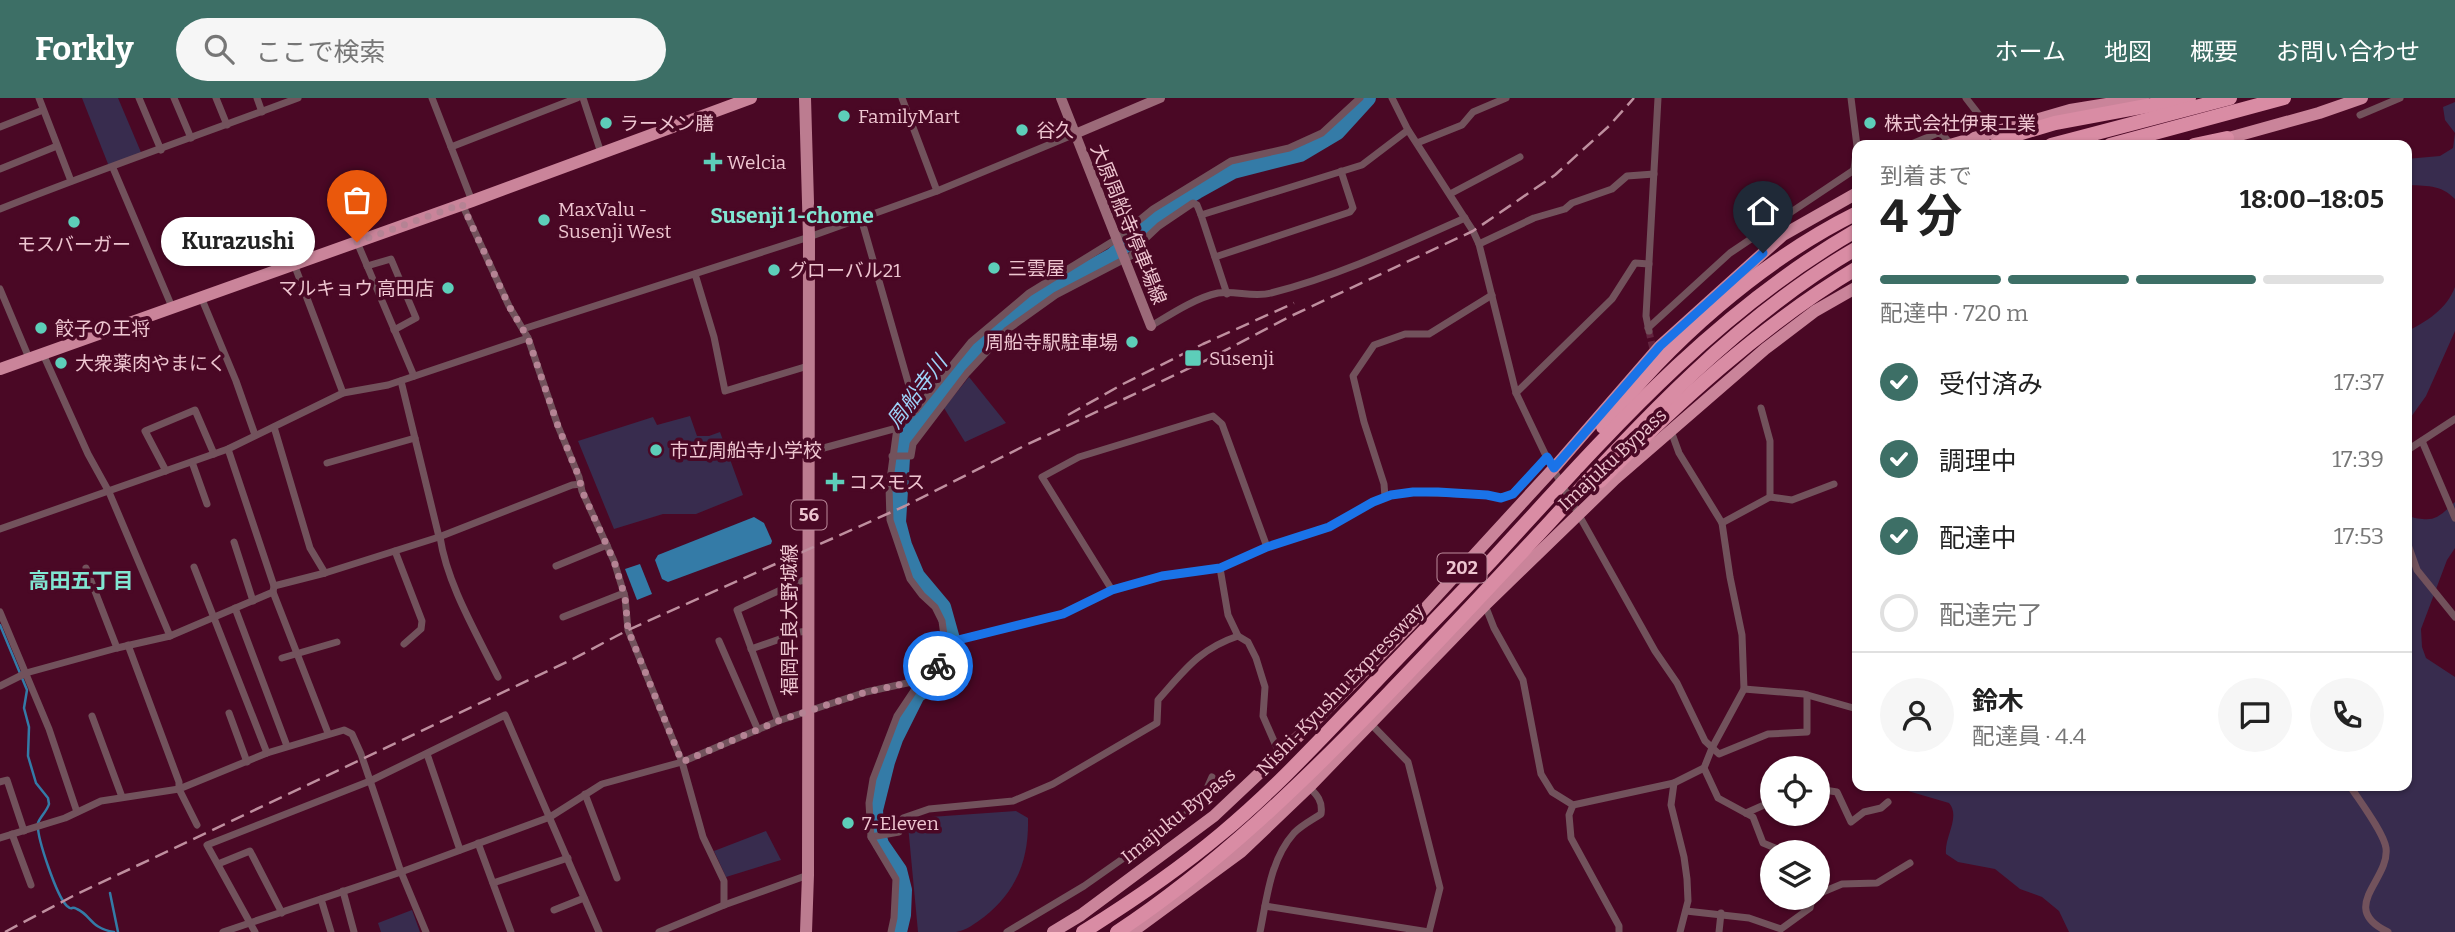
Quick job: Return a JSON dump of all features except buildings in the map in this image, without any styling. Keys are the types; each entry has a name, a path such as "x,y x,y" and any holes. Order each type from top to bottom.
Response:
{"highway":[{"path":"1967,140 2070,110 2143,98"},
{"path":"2005,140 2055,123 2189,98"},
{"path":"2070,140 2230,98"},
{"path":"2129,140 2284,98"},
{"path":"2220,140 2319,113 2361,98"},
{"path":"0,369 467,203 743,99"},
{"path":"2218,140 2227,138"},
{"name":"Imajuku Bypass","path":"1053,932 1081,915 1214,816 1280,755 1409,625 1550,463 1660,346 1783,234 1852,196"},
{"path":"1556,489 1615,411 1686,337 1742,288 1796,248 1852,216"},
{"name":"Nishi-Kyushu Expressway","path":"1083,932 1169,875 1221,834 1276,784 1492,559 1617,423 1698,345 1775,283 1852,233"},
{"name":"Nishi-Kyushu Expressway","path":"1117,932 1179,889 1288,795 1479,605 1629,436 1694,372 1761,314 1805,281 1852,251"},
{"path":"1479,605 1512,575 1627,454 1697,389 1766,331 1852,271"},
{"name":"Imajuku Bypass","path":"1132,932 1241,852 1371,724 1479,605 1615,479 1765,349 1815,311 1852,290"}],"main road":[{"name":"福岡早良大野城線","path":"805,98 809,237 806,932"},
{"name":"大原周船寺停車場線","path":"1061,98 1151,326"},
{"path":"1075,134 1160,98"}],"street":[{"path":"39,98 71,181"},
{"path":"139,98 160,150"},
{"path":"174,98 191,138"},
{"path":"216,98 227,125"},
{"path":"257,98 262,111"},
{"path":"0,209 297,98"},
{"path":"433,98 467,203 509,306 528,338 558,426 607,545 624,593 628,630 682,762 703,837 724,881 724,905"},
{"path":"451,147 577,98"},
{"path":"583,98 601,153"},
{"path":"902,98 937,191"},
{"path":"809,452 897,428 916,410 971,342 1002,313 1029,293 1116,242 1153,209 1231,161 1289,148 1322,133 1360,98"},
{"path":"1392,98 1479,244 1516,393 1550,463 1655,651 1676,683 1705,741 1719,754 1768,734 1807,732 1807,695"},
{"path":"1417,143 1462,125 1473,112 1506,98"},
{"path":"1658,98 1646,316 1648,330 1730,253 1852,170"},
{"path":"1851,98 1856,140"},
{"path":"1966,98 1983,120"},
{"path":"2361,115 2400,98"},
{"path":"0,127 43,110"},
{"path":"1201,215 1362,165 1409,130"},
{"path":"1921,140 1938,133 1946,140"},
{"path":"523,329 809,237 937,191 1075,134"},
{"path":"0,169 57,146"},
{"path":"1450,194 1520,157"},
{"path":"113,168 172,307"},
{"path":"1215,257 1350,212 1353,208 1341,171"},
{"path":"1479,244 1534,218 1565,209 1572,203 1612,189 1627,176 1654,174"},
{"path":"894,456 911,456 913,444 967,373 1007,330 1056,295 1131,256 1150,234 1185,206 1193,203 1201,215 1227,294"},
{"path":"861,218 916,410"},
{"path":"1151,326 1191,304 1219,293 1252,296 1270,294 1391,251 1465,218"},
{"path":"357,242 414,376"},
{"path":"367,266 391,259 416,318 394,330"},
{"path":"1516,393 1612,299 1634,263 1649,264"},
{"path":"294,264 343,393"},
{"path":"695,274 714,337 725,391 808,366"},
{"path":"0,289 29,358"},
{"path":"1385,497 1384,484 1364,422 1353,376 1374,345 1405,334 1429,334 1492,295"},
{"path":"201,297 255,435"},
{"path":"0,529 228,449 343,393 401,381 528,338"},
{"path":"43,354 88,454 109,492 170,636"},
{"path":"401,381 443,555 466,612 498,677"},
{"path":"1761,408 1770,441 1770,496"},
{"path":"166,471 145,431 195,410 214,454"},
{"path":"1112,590 1042,477 1079,457 1213,416 1222,424 1267,547"},
{"path":"2412,447 2455,419"},
{"path":"274,426 310,548 325,573"},
{"path":"891,932 896,879 871,837 869,803 873,779 897,716 921,680 939,666 946,643 939,614 910,579 890,520 889,505 897,428"},
{"path":"1479,605 1515,662 1523,680 1541,774 1552,792 1573,805 1674,783 1704,768 1744,689 1742,635 1722,523 1679,453 1670,430"},
{"path":"327,463 415,439"},
{"path":"2422,441 2455,518"},
{"path":"228,449 274,589 328,733"},
{"path":"192,462 207,504"},
{"path":"946,643 1063,614 1112,590 1162,576 1220,568 1267,547 1329,527 1385,497 1413,492 1501,498 1513,494 1550,463"},
{"path":"0,686 26,673 170,636 253,601 274,589 440,537 572,485 581,484"},
{"path":"1722,523 1770,496 1793,500 1834,484"},
{"path":"234,542 253,601"},
{"path":"556,566 607,545"},
{"path":"395,551 422,621 421,629 404,644"},
{"path":"2412,556 2417,570 2452,614"},
{"path":"194,567 267,753"},
{"path":"86,568 117,648"},
{"path":"1220,568 1228,615 1238,636 1248,642 1256,658 1265,687 1263,716 1280,755"},
{"path":"778,721 737,610 800,580 808,580"},
{"path":"563,617 624,593"},
{"path":"2452,614 2455,604"},
{"path":"235,608 287,746"},
{"path":"0,611 50,729 77,812"},
{"path":"751,649 808,631"},
{"path":"871,837 899,832 903,818 929,809 1013,802 1053,784 1157,723 1158,700 1183,672 1200,654 1224,640 1238,636"},
{"path":"719,641 758,730"},
{"path":"282,658 337,642"},
{"path":"128,645 179,782 179,789 197,825"},
{"path":"223,932 254,928 282,913 550,817 601,784 682,762 778,721 866,692 921,680"},
{"path":"1744,689 1807,695 1852,708"},
{"path":"229,713 247,762"},
{"path":"254,928 207,845 370,781 505,715 599,932"},
{"path":"92,716 122,797"},
{"path":"1265,906 1429,932 1440,888 1408,762 1371,724"},
{"path":"0,838 42,825 101,801 179,789 267,753 344,730 352,734 401,872 426,932"},
{"path":"427,754 460,850"},
{"path":"1704,768 1718,798 1753,817 1762,840"},
{"path":"1007,932 1084,886 1192,810 1205,793 1212,777"},
{"path":"0,782 7,780 24,831"},
{"path":"1674,783 1671,806 1685,857 1687,879 1686,911 1680,932"},
{"path":"1260,932 1268,887 1285,846 1300,828 1321,814 1320,798 1309,787"},
{"path":"2353,791 2386,846 2385,863 2369,891 2366,902 2371,921 2388,932"},
{"path":"1830,792 1837,793 1850,822 1864,812 1881,808 1888,803"},
{"path":"586,794 617,878"},
{"path":"1573,805 1569,815 1571,838 1619,926 1619,932"},
{"path":"1746,813 1760,807"},
{"path":"12,834 31,886"},
{"path":"478,844 511,932"},
{"path":"218,863 250,851 282,913"},
{"path":"493,883 568,858"},
{"path":"1830,889 1842,884 1877,883 1910,863"},
{"path":"659,932 724,905 808,876"},
{"path":"343,891 354,932"},
{"path":"554,910 584,898"},
{"path":"321,899 331,932"},
{"path":"1686,911 1749,918 1781,929 1807,910"},
{"path":"1719,932 1721,913"}],"shaded area":[{"path":"82,98 118,98 143,157 110,169"},
{"path":"2455,102 2455,133 2445,120 2443,107"},
{"path":"2455,133 2455,199 2438,188 2412,185 2412,158 2440,156 2453,148"},
{"path":"2455,287 2455,331 2426,396 2412,416 2412,328 2441,308"},
{"path":"969,377 1006,423 965,442 944,408"},
{"path":"690,416 697,436 720,432 743,495 696,514 663,514 614,529 578,441 653,417 657,425"},
{"path":"2455,502 2455,548 2447,560 2421,629 2426,658 2455,677 2455,932 2069,932 2059,911 2042,897 2020,889 1995,869 1958,862 1946,854 1953,821 1949,803 1908,791 2412,791 2412,517 2428,519 2443,513"},
{"path":"1016,811 1028,818 1028,833 1019,873 1005,896 984,917 963,930 918,932 908,825 916,818"},
{"path":"766,831 781,860 726,877 714,851"},
{"path":"412,910 420,932 381,932 378,923"}],"water":[{"path":"754,517 764,523 771,544 668,582 662,579 655,560 658,555"},
{"path":"640,564 652,594 637,600 625,569"}],"waterway":[{"name":"周船寺川","path":"899,932 904,890 899,870 881,844 876,828 875,810 895,739 917,695 944,675 955,650 943,607 917,576 898,522 903,442 953,374 1008,320 1048,291 1112,256 1170,207 1197,191 1233,171 1300,154 1337,132 1368,98"},
{"path":"0,625 27,690 24,708 29,727 28,756 36,783 48,798 49,804 38,823 38,830 53,879 67,906 82,912 100,928 114,932"},
{"path":"110,893 118,932"}],"tunnel":[{"path":"1649,331 1654,354"}],"railway":[{"path":"5,932 73,896 569,661 628,630 905,506 1024,446 1211,358 1291,316 1473,231 1555,175 1609,126 1634,98"},
{"path":"1068,415 1203,344 1294,303"}],"way so far":[{"path":"357,242 462,204 509,306 528,338 582,491 614,561 625,597 628,630 682,762 778,721 866,692 921,680 938,666"}],"place":[{"name":"FamilyMart","path":"844,116"},
{"name":"ラーメン膳","path":"606,123"},
{"name":"株式会社伊東工業","path":"1870,123"},
{"name":"谷久","path":"1022,130"},
{"name":"Welcia","path":"713,162"},
{"name":"MaxValu - Susenji West","path":"544,220"},
{"name":"モスバーガー","path":"74,222"},
{"name":"Kurazushi","path":"357,242"},
{"name":"三雲屋","path":"994,268"},
{"name":"グローバル21","path":"774,270"},
{"name":"マルキョウ 高田店","path":"448,288"},
{"name":"餃子の王将","path":"41,328"},
{"name":"周船寺駅駐車場","path":"1132,342"},
{"name":"Susenji","path":"1193,358"},
{"name":"大衆薬肉やまにく","path":"61,363"},
{"name":"市立周船寺小学校","path":"656,450"},
{"name":"コスモス","path":"835,482"},
{"name":"7-Eleven","path":"848,823"}],"district":[{"name":"Susenji 1-chome","path":"792,216"},
{"name":"高田五丁目","path":"81,581"}],"route":[{"path":"938,666 946,643 1063,614 1112,590 1162,576 1220,568 1267,547 1329,527 1391,495 1438,492 1501,498 1513,494 1547,457 1554,468 1660,346 1763,253"}]}
